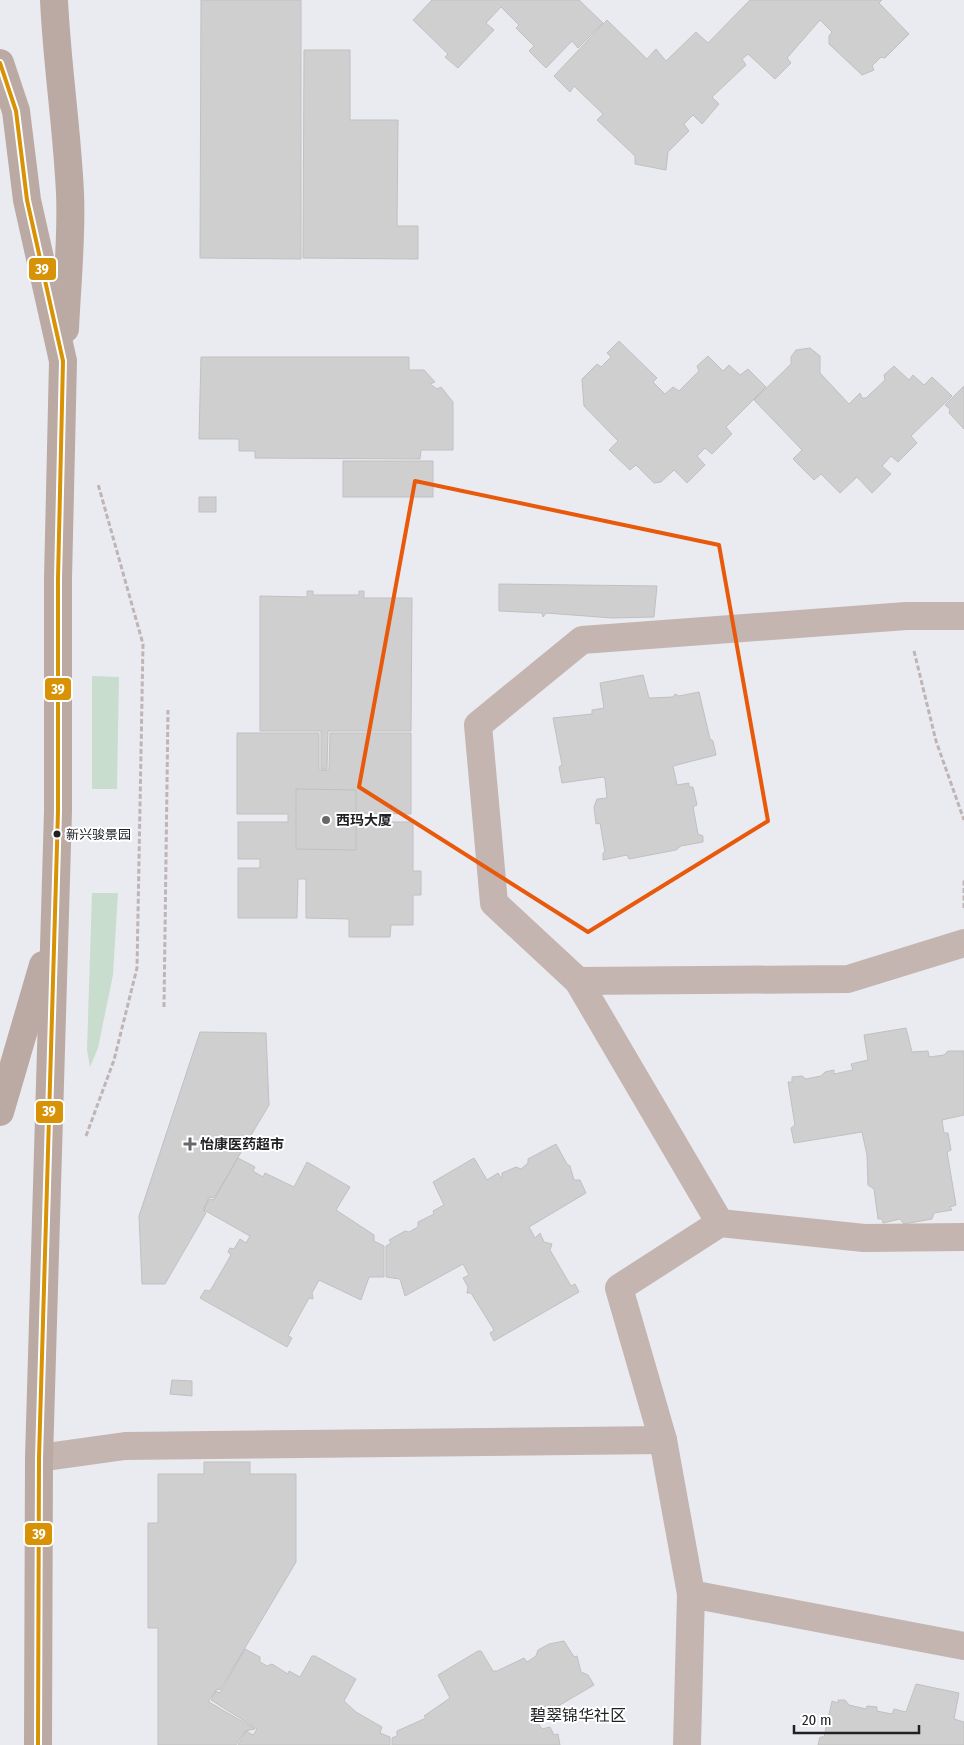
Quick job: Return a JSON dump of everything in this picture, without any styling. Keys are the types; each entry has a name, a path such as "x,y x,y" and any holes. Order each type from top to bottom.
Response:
{"main road":[{"path":"38,1745 39,1458 58,811 58,579 63,361 71,230 70,193 56,47 54,0"},
{"path":"0,63 16,111 27,200 63,361"},
{"path":"0,1112 54,927"}],"street":[{"path":"720,1223 578,981 494,903 478,725 582,640 906,616 964,616"},
{"path":"578,981 848,979 964,943"},
{"path":"686,1745 691,1594 663,1440 619,1288 720,1223 864,1238 964,1237"},
{"path":"39,1458 126,1446 663,1440"},
{"path":"691,1594 964,1646"}],"path":[{"path":"84,1142 114,1060 137,968 140,836 143,644 98,484"},
{"path":"906,616 936,741 964,820"},
{"path":"164,1007 168,710"}],"highlighted area":[{"path":"415,481 719,545 768,821 588,932 359,787"}],"green space":[{"path":"92,676 119,677 117,789 92,789"},
{"path":"92,893 118,893 113,975 98,1048 90,1067 87,1050"}],"building":[{"path":"201,0 301,0 301,259 200,258"},
{"path":"432,0 579,0 603,23 578,48 572,41 546,68 529,51 534,46 516,28 519,25 501,7 486,23 494,30 458,68 445,57 448,54 413,20"},
{"path":"750,0 882,0 879,3 909,34 885,58 881,57 872,66 874,70 862,75 829,44 829,36 832,32 820,20 787,58 791,63 775,79 748,54 742,59 746,65 712,97 719,104 702,124 693,115 684,124 689,131 668,152 666,170 635,164 635,156 597,120 603,114 574,86 570,92 554,76 607,20 647,59 656,49 666,61 696,32 708,43"},
{"path":"304,50 350,50 350,120 398,120 397,226 418,226 418,259 303,258"},
{"path":"619,341 657,378 653,382 665,394 673,387 679,391 699,371 697,366 708,356 723,371 729,365 740,375 748,369 766,387 726,427 732,434 712,454 705,448 697,456 705,465 687,483 674,470 661,482 654,483 636,465 630,470 609,450 618,441 584,406 582,379 597,364 601,367 611,357 607,353"},
{"path":"810,348 820,356 820,373 849,404 860,393 862,398 866,398 885,380 884,375 894,366 909,380 913,375 924,385 932,377 952,396 911,436 917,443 898,462 891,456 882,466 891,474 872,493 857,477 840,493 821,474 814,480 793,459 802,450 754,400 791,364 791,357 796,350"},
{"path":"201,357 409,357 409,370 424,370 435,382 430,384 437,389 441,387 453,402 453,450 421,450 420,459 255,458 255,451 239,451 239,439 199,439"},
{"path":"964,386 964,429 949,413 950,409 945,405"},
{"path":"343,461 433,461 433,497 343,497"},
{"path":"199,497 216,497 216,512 199,512"},
{"path":"499,584 657,586 654,617 612,618 546,613 543,617 542,613 499,611"},
{"path":"307,591 313,591 313,595 359,595 359,591 364,591 364,598 412,598 411,731 328,731 327,769 321,769 321,731 260,731 260,596 307,597"},
{"path":"643,675 649,698 673,697 675,694 679,696 699,692 710,739 713,741 716,755 673,766 677,785 689,783 689,787 693,787 697,805 693,807 698,834 703,836 703,842 681,846 676,850 629,859 627,855 603,860 603,853 605,852 600,823 596,824 594,807 597,799 607,798 605,779 603,777 562,783 559,767 562,765 553,718 592,714 592,710 604,708 600,683"},
{"path":"237,733 319,733 319,770 329,770 330,733 411,733 411,814 361,813 361,822 413,822 413,871 421,871 421,895 413,895 413,925 391,925 390,937 349,937 349,919 306,918 306,879 298,879 297,918 238,918 238,868 260,868 260,859 238,859 238,822 288,822 288,814 237,814"},
{"name":"西玛大厦","path":"296,789 356,790 356,850 296,849"},
{"path":"906,1028 912,1052 928,1051 929,1057 944,1055 948,1051 964,1051 964,1115 942,1120 944,1133 948,1133 951,1150 947,1152 956,1205 950,1207 952,1210 934,1213 932,1219 904,1224 900,1219 883,1223 882,1219 878,1219 874,1189 868,1185 867,1155 862,1132 794,1143 791,1128 795,1125 788,1082 792,1082 792,1077 802,1076 806,1079 821,1076 825,1072 834,1070 834,1074 853,1070 851,1064 868,1060 864,1035"},
{"path":"200,1032 266,1033 269,1105 214,1198 209,1197 203,1210 206,1213 165,1284 142,1284 139,1216"},
{"path":"556,1144 570,1166 574,1180 580,1180 586,1193 529,1227 535,1238 540,1233 544,1242 552,1244 550,1250 571,1286 575,1284 579,1292 494,1341 490,1333 494,1330 471,1293 467,1293 468,1287 463,1278 469,1275 463,1264 405,1296 400,1279 386,1277 386,1246 391,1243 389,1240 405,1231 409,1232 418,1227 418,1222 434,1214 433,1211 444,1205 433,1182 474,1158 487,1180 498,1173 502,1179 502,1173 516,1167 521,1169 528,1163 528,1159"},
{"path":"238,1158 255,1167 253,1171 263,1177 265,1173 294,1187 307,1162 350,1187 336,1210 374,1235 374,1241 384,1246 384,1277 369,1277 361,1300 319,1280 312,1293 313,1299 309,1298 288,1336 292,1338 287,1347 200,1298 205,1290 210,1291 231,1255 228,1252 230,1248 234,1249 240,1239 246,1243 250,1236 204,1210 209,1199 214,1200"},
{"path":"172,1380 192,1381 192,1396 170,1394"},
{"path":"204,1462 250,1462 250,1474 296,1474 296,1562 220,1690 217,1689 209,1700 209,1702 255,1729 245,1731 236,1745 158,1745 158,1628 148,1628 148,1523 158,1523 158,1474 204,1474"},
{"path":"564,1641 574,1657 577,1656 581,1672 588,1675 594,1685 536,1719 542,1729 550,1727 554,1735 558,1734 560,1745 392,1745 392,1738 397,1736 397,1731 426,1718 424,1716 450,1698 438,1675 478,1651 481,1651 493,1671 497,1671 524,1658 527,1662 536,1656 538,1650 549,1644"},
{"path":"245,1649 260,1657 260,1662 267,1666 272,1664 288,1674 289,1671 300,1677 312,1656 315,1656 356,1679 344,1701 356,1712 382,1727 380,1733 390,1737 390,1745 238,1745 246,1731 253,1735 257,1729 211,1700 216,1691 220,1693"},
{"path":"916,1684 959,1693 954,1719 964,1722 964,1745 818,1745 820,1737 824,1737 832,1701 838,1703 838,1700 845,1700 849,1705 866,1709 867,1706 877,1707 877,1711 892,1714 894,1709 906,1712"}],"transit line":[{"name":"39","path":"0,63 16,111 27,200 63,361 58,579 58,811 39,1458 38,1745"}],"place":[{"name":"西玛大厦","path":"326,820"},
{"name":"新兴骏景园","path":"57,834"},
{"name":"怡康医药超市","path":"190,1144"}],"district":[{"name":"碧翠锦华社区","path":"578,1715"}]}
